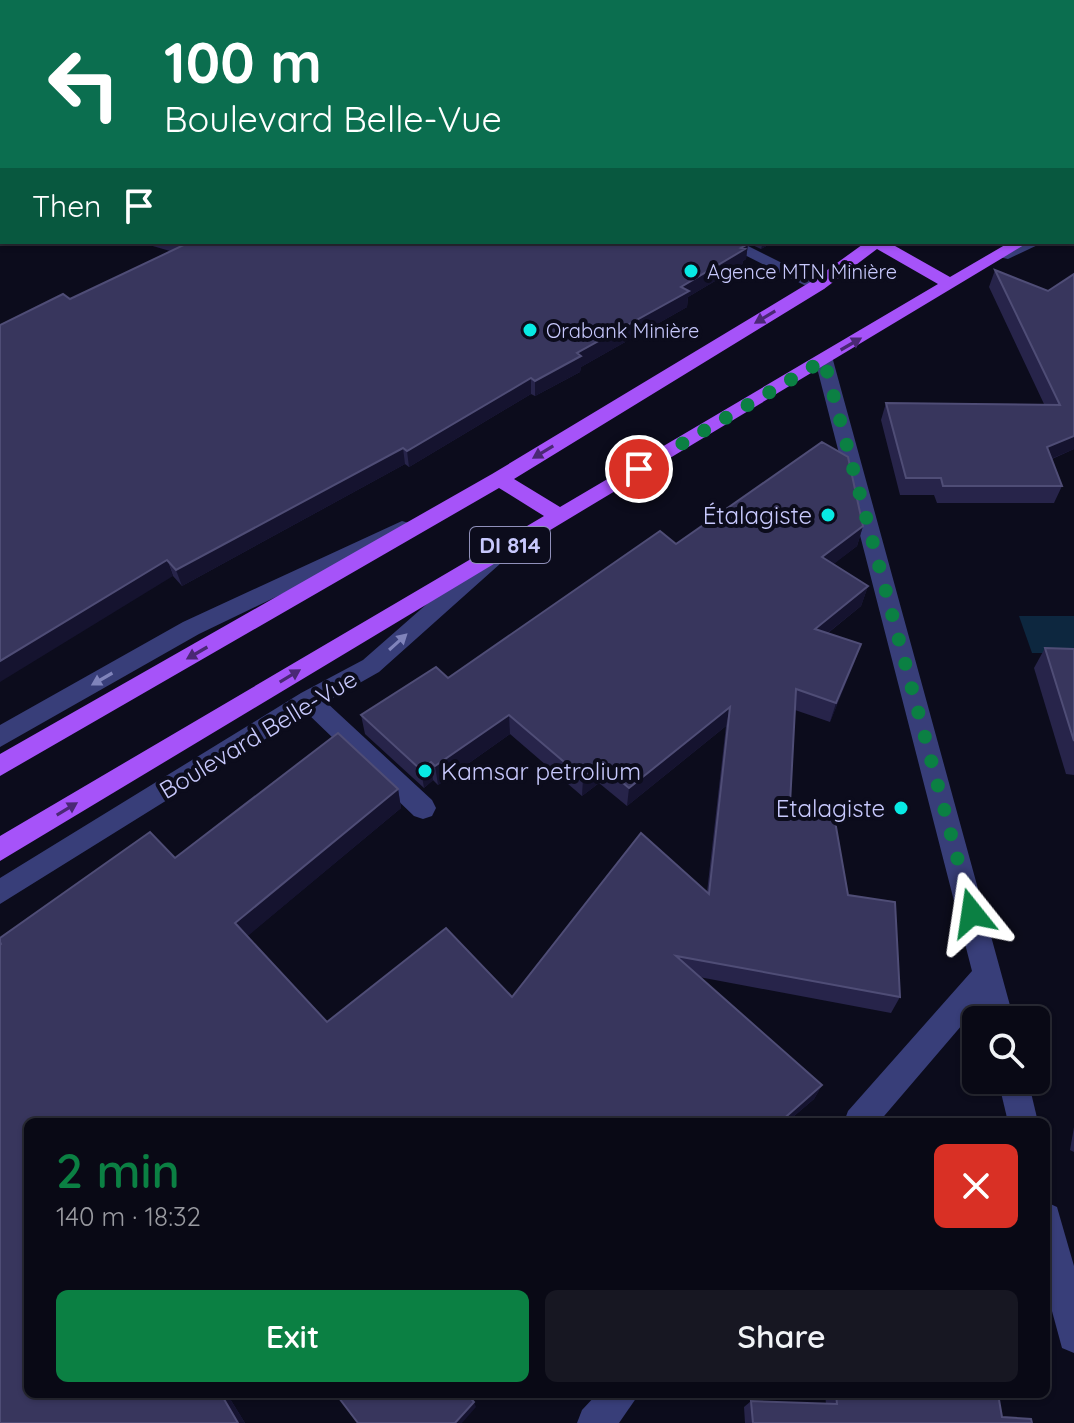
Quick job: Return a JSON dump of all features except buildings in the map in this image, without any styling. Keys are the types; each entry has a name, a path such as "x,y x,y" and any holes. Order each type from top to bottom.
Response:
{"main road":[{"name":"DI 814","path":"0,766 473,495 818,285 873,244"},
{"path":"879,244 951,285"},
{"name":"Boulevard Belle-Vue","path":"0,850 1018,244"},
{"path":"499,479 560,516"}],"street":[{"path":"731,244 818,285"},
{"name":"Boulevard Belle-Vue","path":"1002,256 1031,244"},
{"path":"824,360 996,1006"},
{"path":"0,737 191,628 473,495"},
{"name":"Boulevard Belle-Vue","path":"0,892 309,700 371,666 499,552"},
{"path":"309,700 423,808"},
{"path":"862,1118 988,974"},
{"path":"1016,1094 1022,1118"},
{"path":"1050,1235 1074,1336"},
{"path":"595,1423 617,1398"}],"water":[{"path":"1019,616 1074,616 1074,653 1032,653"}],"place":[{"name":"Agence MTN Minière","path":"691,271"},
{"name":"Orabank Minière","path":"530,330"},
{"name":"Étalagiste","path":"828,515"},
{"name":"Kamsar petrolium","path":"425,771"},
{"name":"Etalagiste","path":"901,808"}],"route":[{"path":"639,469 824,360 972,913"}]}
